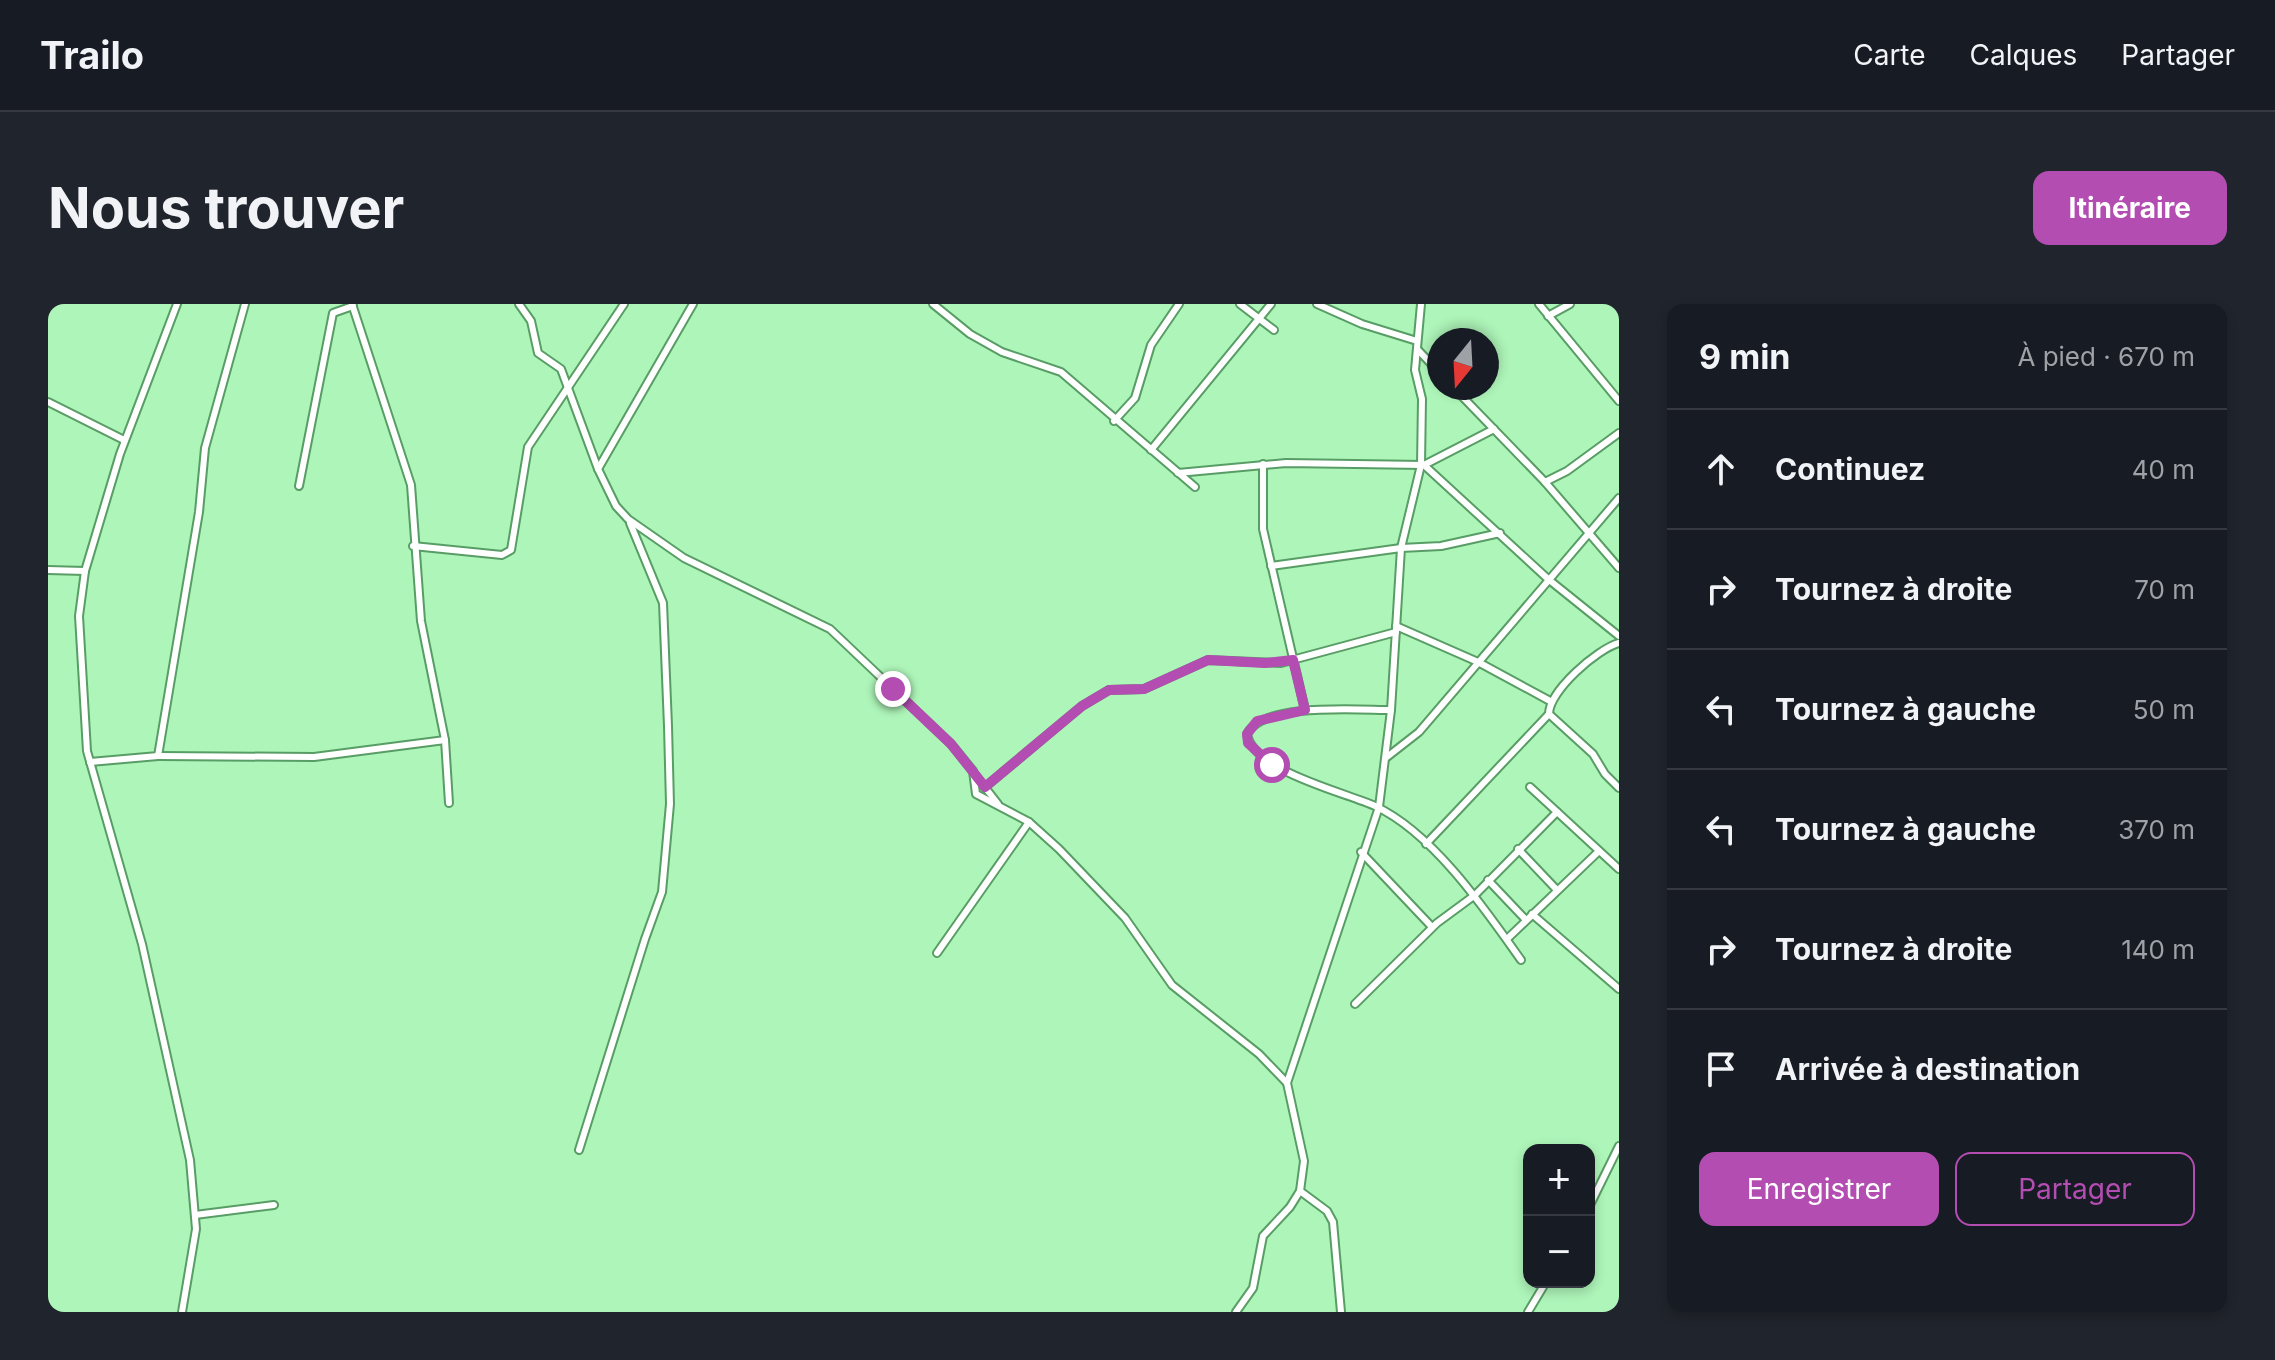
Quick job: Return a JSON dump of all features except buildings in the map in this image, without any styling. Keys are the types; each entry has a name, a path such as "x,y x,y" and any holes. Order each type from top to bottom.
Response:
{"street":[{"path":"177,304 124,440 85,571 79,616 90,762 142,944 164,1054 184,1131 195,1215 182,1312"},
{"path":"158,756 199,512 205,448 245,304"},
{"path":"519,304 531,321 538,353 557,365 598,469 616,506 628,519 684,558 826,625 921,714 973,771 998,804"},
{"path":"413,546 502,555 511,550 524,456 567,385 624,304"},
{"path":"598,469 693,304"},
{"path":"933,304 970,334 1002,352 1061,372 1114,421 1195,487"},
{"path":"1114,421 1135,398 1151,345 1179,304"},
{"path":"1240,304 1274,330"},
{"path":"1151,450 1257,317 1271,304"},
{"path":"1317,304 1362,324 1417,341"},
{"path":"1236,1312 1254,1284 1263,1236 1290,1207 1300,1191 1304,1161 1287,1083 1361,852 1379,807 1391,710 1401,548 1422,465 1422,399 1415,370 1421,304"},
{"path":"1539,304 1619,401"},
{"path":"1548,316 1570,304"},
{"path":"299,486 333,313 352,305 411,485 413,546 421,621 445,740 449,803"},
{"path":"1418,350 1427,359"},
{"path":"1466,400 1545,482 1619,568"},
{"path":"48,402 124,440"},
{"path":"1178,473 1263,464 1422,465 1494,429"},
{"path":"1545,482 1567,471 1619,433"},
{"path":"1263,464 1263,529 1269,565 1305,710"},
{"path":"1422,465 1548,579 1619,636"},
{"path":"1386,758 1419,732 1619,498"},
{"path":"579,1150 645,939 658,907 670,804 663,603 628,519"},
{"path":"1269,565 1401,548 1441,546 1500,533"},
{"path":"48,570 85,571"},
{"path":"985,787 1082,706 1109,690 1144,689 1208,660 1265,663 1293,660 1396,629 1478,662 1550,701"},
{"path":"1426,844 1549,714 1550,701 1603,648 1619,643"},
{"path":"1391,710 1305,710 1257,721 1247,734 1248,743 1272,765 1379,807 1426,844 1475,895 1521,960"},
{"path":"1549,714 1593,754 1605,774 1619,788"},
{"path":"90,762 158,756 314,757 445,740"},
{"path":"973,771 976,794 1029,822 1125,918 1172,985 1259,1054 1287,1083"},
{"path":"1530,787 1619,869"},
{"path":"1355,1004 1432,927 1475,895 1557,812"},
{"path":"937,953 1029,822"},
{"path":"1518,849 1556,889"},
{"path":"1361,852 1432,927"},
{"path":"1507,939 1598,852"},
{"path":"1488,880 1526,920"},
{"path":"1532,914 1619,988"},
{"path":"1595,1195 1619,1146"},
{"path":"1300,1191 1327,1211 1333,1222 1341,1312"},
{"path":"195,1215 274,1205"},
{"path":"1528,1312 1542,1288"}],"route":[{"path":"893,689 951,744 985,787 1082,706 1109,690 1144,689 1208,660 1281,663 1293,660 1305,710 1257,721 1247,734 1248,743 1272,765"}]}
